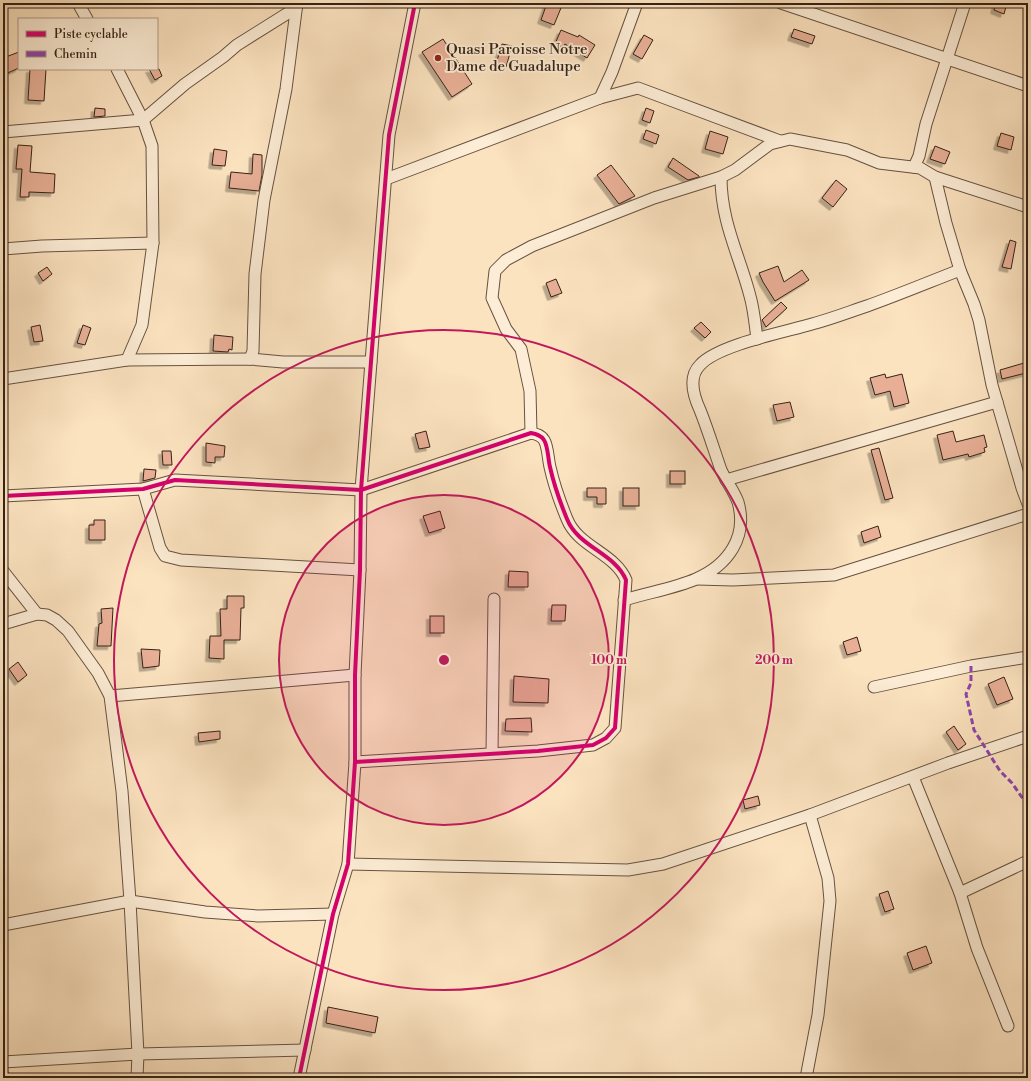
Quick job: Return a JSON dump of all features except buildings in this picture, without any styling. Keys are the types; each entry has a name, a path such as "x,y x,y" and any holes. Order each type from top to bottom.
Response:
{"street":[{"path":"78,3 86,18"},
{"path":"299,1078 333,914 348,864 355,762 355,675 360,570 361,490 389,135 415,3"},
{"path":"600,98 612,72 637,3"},
{"path":"781,3 1028,86"},
{"path":"914,167 919,156 926,124 965,3"},
{"path":"3,132 143,120 185,84 223,57 237,45 296,5"},
{"path":"250,359 253,352 255,274 264,200 286,89 296,5"},
{"path":"118,70 143,120 152,146 153,243 142,325 127,360"},
{"path":"386,179 600,98 638,88 780,141"},
{"path":"531,433 528,384 520,349 506,329 492,298 495,271 506,260 532,246 654,198 721,177 735,170 764,147 790,139 847,150 879,163 914,167 935,177 1028,207"},
{"path":"721,177 722,206 727,227 750,296 758,339"},
{"path":"935,177 946,223 960,270 974,304 997,402 1028,504"},
{"path":"3,249 42,246 153,243"},
{"path":"697,579 725,560 733,551 738,536 741,516 737,500 726,480 693,394 695,374 698,366 711,356 758,339 813,324 867,306 960,270"},
{"path":"3,379 127,360 250,359 283,362 371,362"},
{"path":"726,480 997,402"},
{"path":"3,496 143,489 175,480 361,490 531,433 538,434 544,440 555,487 568,522 574,532 615,563 623,571 626,580 615,728 612,733 593,745 355,762"},
{"path":"143,489 160,548 165,556 181,560 360,570"},
{"path":"624,600 697,579 732,580 834,574 1028,514"},
{"path":"3,571 37,614"},
{"path":"492,753 494,599"},
{"path":"3,624 37,614 47,615 56,620 68,631 98,673 110,696 122,791 130,901 138,1054 137,1078"},
{"path":"874,686 971,666 1028,657"},
{"path":"110,696 355,675"},
{"path":"348,864 628,870 663,864 810,815 948,763 1028,736"},
{"path":"913,777 960,893 975,942 1008,1026"},
{"path":"806,1078 818,1015 830,901 828,878 810,815"},
{"path":"960,893 1028,861"},
{"path":"3,926 130,901 205,912 258,916 333,914"},
{"path":"3,1062 138,1054 305,1050"}],"marked path":[{"path":"971,666 971,683 966,694 974,730 1000,771 1012,783 1028,806"}],"cycle path":[{"path":"299,1078 333,914 348,864 355,762 355,675 360,570 361,490 389,135 415,3"},
{"path":"3,496 143,489 175,480 361,490 531,433 537,434 541,437 546,446 557,493 572,529 579,537 614,563 626,580 615,728 606,738 593,745 538,751 355,762"}],"place":[{"name":"Quasi Paroisse Notre Dame de Guadalupe","path":"438,58"}]}
